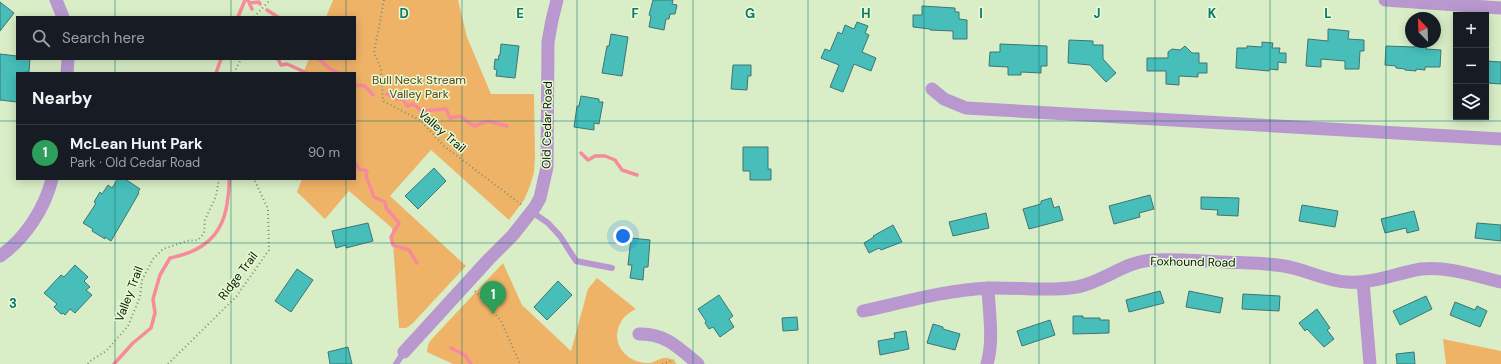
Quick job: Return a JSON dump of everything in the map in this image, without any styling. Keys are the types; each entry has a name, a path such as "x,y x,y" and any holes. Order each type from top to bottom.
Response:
{"street":[{"path":"56,0 63,16"},
{"name":"Old Cedar Road","path":"404,352 513,235 532,212 540,198 547,168 548,42 557,0"},
{"path":"1385,0 1501,8"},
{"path":"67,72 68,60"},
{"path":"932,89 944,99 966,108 1501,140"},
{"path":"0,256 18,241 31,224 49,191 52,180"},
{"name":"Foxhound Road","path":"864,311 945,294 988,288 1054,290 1079,287 1099,280 1125,267 1139,262 1152,260 1206,261 1284,266 1348,283 1363,282 1428,269 1453,271 1501,282"},
{"path":"1363,282 1370,364"},
{"path":"987,364 990,349 988,288"},
{"path":"639,334 650,333 660,336 671,342 698,364"}],"lane":[{"path":"532,212 548,223 560,236 576,261 612,268"},
{"name":"Old Cedar Road","path":"396,364 404,352"}],"path":[{"path":"255,16 270,0"},
{"name":"Valley Trail","path":"384,0 374,53 381,68 383,101 420,120 445,147 532,212"},
{"path":"234,72 240,60"},
{"name":"Valley Trail","path":"88,364 90,361 106,351 128,326 140,297 142,280 154,258 163,249 187,241 198,240 204,233 205,220 216,196 219,180"},
{"name":"Ridge Trail","path":"168,364 236,297 269,250 268,208 254,180"},
{"path":"467,283 501,321 520,364"}],"green space":[{"name":"Bull Neck Stream Valley Park","path":"333,0 458,0 467,37 491,94 534,94 534,172 524,200 509,220 431,150 390,196 466,266 412,324 406,328 399,328 392,228 349,191 325,219 297,192 302,180 356,180 356,72 303,72 309,60 356,60 356,16 326,16"},
{"path":"503,263 522,305 571,351 588,289 597,278 636,309 630,312 622,321 617,333 620,347 624,352 629,357 642,363 650,363 668,358 677,364 453,364 427,352 430,341"},
{"path":"1443,339 1501,351 1501,364 1446,364"}],"building":[{"path":"653,0 673,0 672,4 677,5 675,14 670,14 669,19 666,19 664,30 649,27 651,16 649,15"},
{"path":"0,2 14,13 0,31"},
{"path":"922,6 955,8 955,12 959,12 959,19 967,20 967,39 953,39 953,31 930,30 913,27 913,15 922,15"},
{"path":"857,22 868,26 865,33 869,35 862,52 876,58 871,71 854,64 843,92 830,87 839,65 821,58 825,49 830,51 838,32 842,34 845,25 854,29"},
{"path":"1328,29 1349,31 1348,39 1364,40 1364,51 1360,51 1359,69 1345,69 1345,61 1321,59 1321,67 1306,66 1308,39 1328,41"},
{"path":"611,34 628,37 622,76 602,73"},
{"path":"1069,40 1093,41 1093,45 1103,45 1103,59 1116,73 1106,82 1090,65 1068,63"},
{"path":"1262,42 1273,43 1272,48 1280,48 1279,53 1286,53 1286,63 1278,62 1278,70 1270,69 1269,71 1236,68 1237,48 1247,48 1247,46 1262,47"},
{"path":"501,44 519,46 515,78 496,76 497,70 494,69 495,59 498,60 500,55"},
{"path":"1000,44 1047,46 1047,66 1041,66 1041,73 1021,72 1021,75 1008,75 1008,67 989,66 990,52 1000,52"},
{"path":"1185,46 1192,53 1199,53 1199,63 1207,63 1207,73 1198,73 1198,77 1179,76 1179,85 1166,84 1166,71 1147,71 1147,58 1168,58 1168,52 1172,49 1180,50"},
{"path":"1386,46 1441,50 1440,67 1425,67 1425,70 1416,69 1416,71 1385,65"},
{"path":"0,54 16,56 16,60 30,60 29,72 16,72 16,102 0,100"},
{"path":"1489,61 1501,62 1501,84 1489,83"},
{"path":"733,65 751,65 751,76 748,76 747,90 731,89"},
{"path":"581,96 599,99 599,102 603,102 599,124 594,123 594,130 574,127 577,106 579,106"},
{"path":"743,147 768,147 768,169 771,169 771,180 750,180 750,171 743,171"},
{"path":"434,168 446,181 418,209 405,196"},
{"path":"117,180 126,180 140,189 111,241 92,231 93,229 83,223 96,203 94,202 100,192 102,194 108,185 112,188"},
{"path":"1150,195 1154,209 1139,213 1140,217 1114,224 1109,206"},
{"path":"1201,197 1239,198 1238,216 1217,215 1218,210 1201,209"},
{"path":"1051,198 1054,208 1059,206 1063,220 1029,229 1023,209 1041,204 1041,201"},
{"path":"1302,205 1338,211 1335,227 1299,221"},
{"path":"1414,211 1419,230 1407,233 1406,228 1385,233 1381,219"},
{"path":"986,213 989,228 953,236 949,222"},
{"path":"368,223 373,241 346,248 346,245 336,248 332,231"},
{"path":"1477,223 1501,225 1501,241 1475,238"},
{"path":"893,225 902,242 881,250 879,248 869,253 864,243 874,237 873,236"},
{"path":"631,238 650,240 648,267 644,267 643,280 630,278 632,265 628,265"},
{"path":"75,265 88,277 84,281 90,287 86,290 92,295 75,313 70,309 65,315 63,313 61,314 54,307 57,304 44,293 61,275 64,277"},
{"path":"297,269 313,280 291,312 275,301"},
{"path":"558,281 572,295 547,320 534,307"},
{"path":"1160,291 1164,303 1129,312 1126,300"},
{"path":"1189,291 1223,298 1220,313 1186,307"},
{"path":"1243,294 1280,296 1279,311 1242,309"},
{"path":"719,295 733,316 729,319 734,327 720,337 713,327 709,329 705,323 706,321 698,309"},
{"path":"1426,296 1432,309 1400,325 1393,311"},
{"path":"1455,302 1475,310 1477,306 1487,311 1480,327 1450,315"},
{"path":"1317,309 1330,328 1327,330 1334,339 1324,347 1307,329 1305,331 1299,323"},
{"path":"1073,316 1109,320 1109,333 1073,334"},
{"path":"797,317 798,330 783,331 782,318"},
{"path":"1050,320 1055,335 1022,346 1017,331"},
{"path":"933,324 943,327 943,329 960,334 955,350 927,343"},
{"path":"906,331 909,349 880,355 878,341 895,338 894,333"},
{"path":"348,347 352,364 330,364 328,352"},
{"path":"1414,352 1415,364 1397,364 1396,354"}],"waterway":[{"path":"238,16 245,0"},
{"path":"248,0 252,9"},
{"path":"250,3 259,2 260,4"},
{"path":"267,10 276,16"},
{"path":"216,72 221,60"},
{"path":"278,60 281,65 287,64 305,72"},
{"path":"320,60 330,69 337,72"},
{"path":"356,85 365,86 373,95"},
{"path":"387,94 396,99 403,99 407,106 413,104 422,111 446,109 450,118 460,116 474,126 488,121 507,126"},
{"path":"581,153 588,160 595,156 605,156 615,160 622,170 637,175"},
{"path":"356,164 359,169 367,171 366,176 374,197 385,202 386,208 399,223 391,237 393,245 409,250 417,263"},
{"path":"114,364 133,343 151,328 155,313 153,299 160,275 170,258 191,252 200,247 215,234 224,216 227,204 229,180"},
{"path":"451,348 465,355 471,364"}],"place":[{"name":"McLean Hunt Park","path":"493,314"}]}
